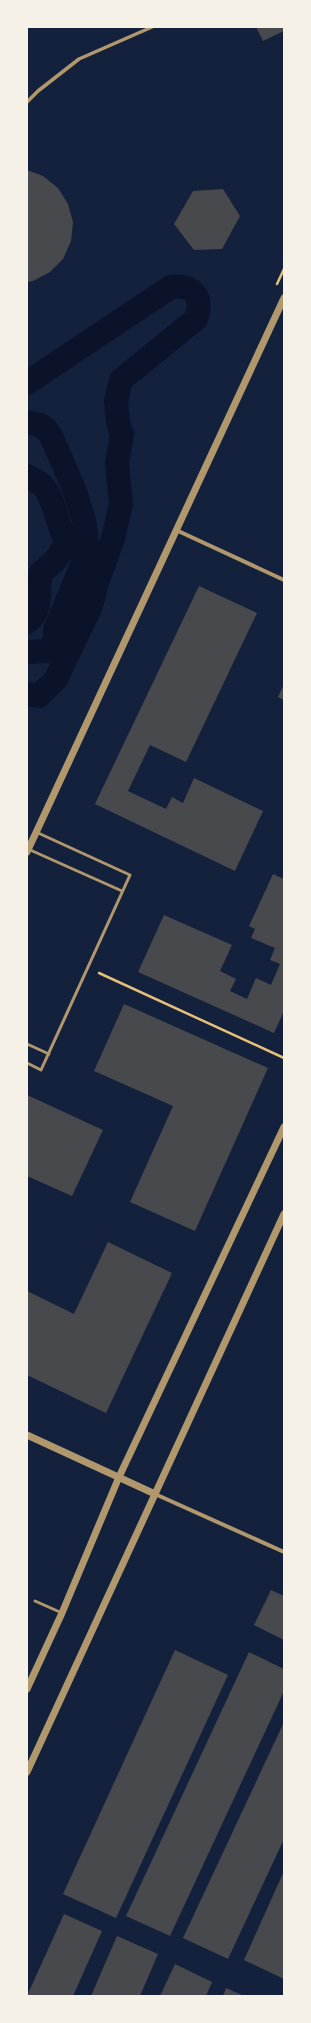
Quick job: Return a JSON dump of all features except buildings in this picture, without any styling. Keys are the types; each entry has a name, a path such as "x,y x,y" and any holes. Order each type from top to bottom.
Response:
{"street":[{"path":"27,102 38,91 79,59 152,27"},
{"path":"28,850 284,298"},
{"path":"176,530 284,580"},
{"path":"27,1689 62,1613 119,1477 284,1127"},
{"path":"27,1772 284,1214"},
{"path":"27,1435 284,1552"}],"lane":[{"path":"27,1063 41,1070 130,875 36,832"},
{"path":"28,850 122,891"},
{"path":"27,1044 48,1054"},
{"path":"35,1601 62,1613"}],"path":[{"path":"88,968 284,1058"}],"waterway":[{"path":"27,383 171,287 185,288 191,290 195,294 199,304 196,319 121,380 116,401 118,423 122,434 117,464 121,504 113,539 97,582 91,606 56,679 39,696 27,694"},
{"path":"27,422 40,425 47,430 52,438 74,489 84,520 88,551 55,630 55,641 47,651 27,652"},
{"path":"27,476 43,486 51,498 66,540 57,558 41,572 38,605 36,612 27,622"}]}
